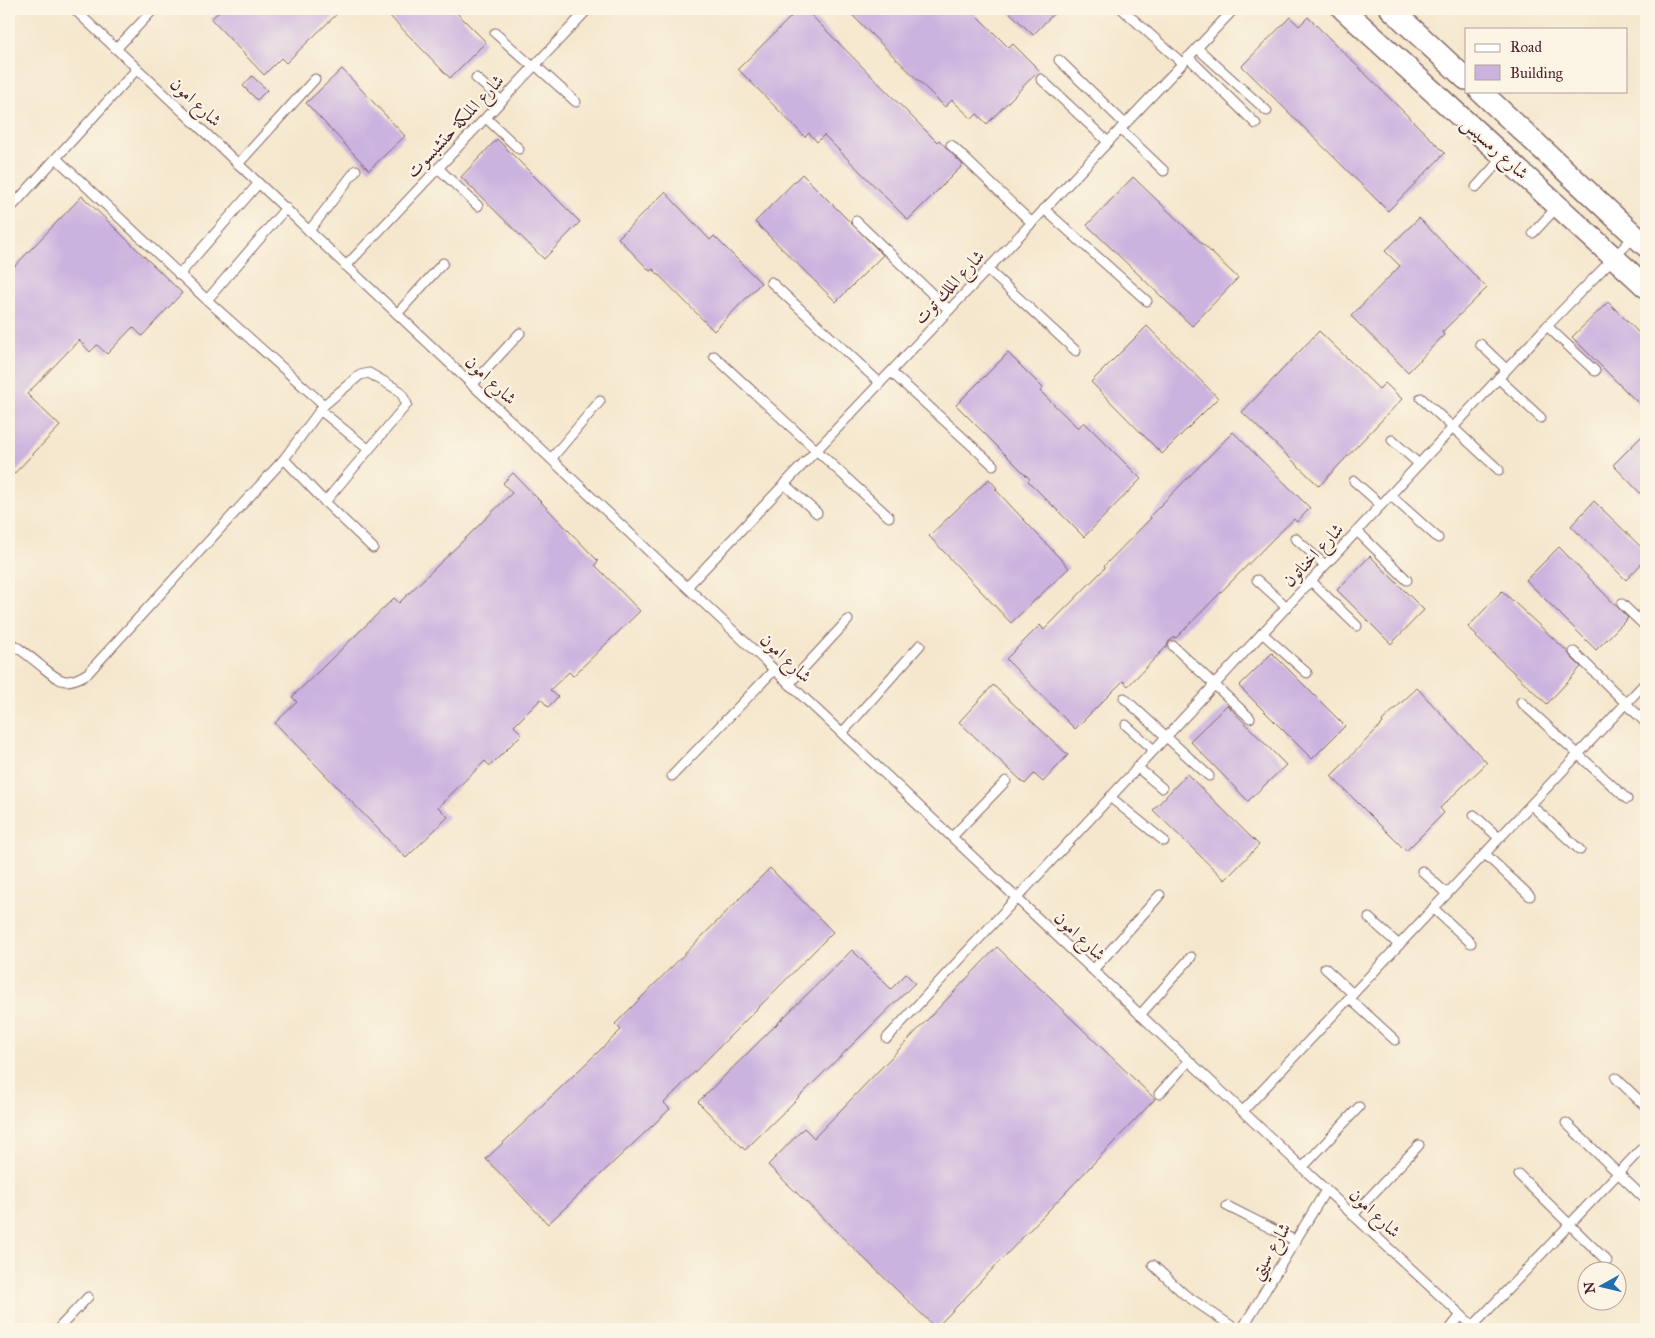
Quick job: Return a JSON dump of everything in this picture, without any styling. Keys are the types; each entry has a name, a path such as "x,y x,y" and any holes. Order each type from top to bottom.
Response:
{"street":[{"name":"شارع رمسيس","path":"1342,9 1646,287"},
{"path":"1391,9 1465,78"},
{"name":"شارع رمسيس","path":"1481,92 1641,241"}],"lane":[{"name":"شارع امون","path":"74,9 1326,1190 1475,1328"},
{"path":"116,49 154,9"},
{"path":"1122,9 1185,60 1256,124"},
{"name":"شارع الملك توت","path":"687,587 1234,9"},
{"name":"شارع الملكة حتشبسوت","path":"346,266 502,101 582,11"},
{"path":"496,33 576,102"},
{"path":"1197,48 1267,111"},
{"path":"1058,60 1164,171"},
{"path":"9,210 137,69"},
{"path":"476,78 502,101"},
{"path":"238,164 315,79"},
{"path":"1041,79 1108,142"},
{"path":"486,118 519,149"},
{"path":"951,145 1032,223"},
{"path":"1476,187 1504,156"},
{"path":"56,158 179,275 368,449"},
{"path":"438,168 478,206"},
{"path":"309,231 356,170"},
{"path":"179,275 258,184"},
{"path":"1532,233 1558,206"},
{"path":"207,300 286,208"},
{"path":"1044,209 1147,301"},
{"path":"856,221 949,310"},
{"name":"شارع اخناتون","path":"887,1038 1547,326 1614,256 1641,241"},
{"path":"397,314 444,263"},
{"path":"988,269 1076,351"},
{"path":"771,282 880,383"},
{"path":"1547,326 1596,371"},
{"path":"472,385 520,333"},
{"path":"1480,344 1506,370"},
{"path":"714,356 889,517"},
{"path":"891,372 993,465"},
{"path":"9,641 56,679 70,681 88,673 284,459 322,408 360,375 369,373 400,391 407,404 325,502"},
{"path":"1498,378 1541,418"},
{"path":"1421,398 1499,470"},
{"path":"551,459 600,402"},
{"path":"1392,440 1419,464"},
{"path":"284,459 373,548"},
{"path":"1354,482 1381,505"},
{"path":"784,484 817,513"},
{"path":"1390,495 1438,538"},
{"path":"1357,530 1407,580"},
{"path":"1295,538 1325,565"},
{"path":"1257,580 1286,607"},
{"path":"1311,581 1357,626"},
{"path":"1622,604 1646,627"},
{"path":"789,684 848,620"},
{"path":"1262,633 1307,673"},
{"path":"842,733 920,645"},
{"path":"1174,646 1250,718"},
{"path":"1574,652 1646,723"},
{"path":"672,776 774,670"},
{"path":"1243,1111 1646,682"},
{"path":"1124,698 1209,776"},
{"path":"1521,702 1627,799"},
{"path":"1126,725 1154,750"},
{"path":"1138,767 1162,788"},
{"path":"952,837 1006,781"},
{"path":"1110,797 1164,841"},
{"path":"1530,805 1580,850"},
{"path":"1474,815 1499,838"},
{"path":"1485,854 1530,896"},
{"path":"1422,871 1447,894"},
{"path":"1093,970 1160,895"},
{"path":"1434,908 1471,942"},
{"path":"1369,918 1398,946"},
{"path":"1140,1014 1191,957"},
{"path":"1325,968 1395,1040"},
{"path":"1159,1094 1189,1061"},
{"path":"1616,1078 1646,1107"},
{"path":"1303,1167 1359,1108"},
{"path":"1566,1123 1646,1200"},
{"path":"1475,1328 1646,1144"},
{"path":"1353,1215 1419,1145"},
{"path":"1519,1175 1606,1260"},
{"name":"شارع سيتي","path":"1242,1329 1326,1190"},
{"path":"1227,1206 1296,1241"},
{"path":"1153,1265 1184,1294 1236,1329"},
{"path":"58,1329 88,1297"},
{"path":"1450,1329 1461,1315"}],"building":[{"path":"222,9 342,9 286,63 281,58 264,75 211,19"},
{"path":"383,9 453,9 486,42 450,78"},
{"path":"799,9 805,9 937,142 939,140 963,165 908,220 824,135 817,142 809,133 805,137 738,69"},
{"path":"846,9 970,9 1009,48 1013,44 1039,70 987,124 977,114 972,119 952,100 945,107"},
{"path":"1006,9 1058,9 1033,35"},
{"path":"1290,17 1299,26 1308,17 1445,153 1388,211 1242,66"},
{"path":"342,69 405,136 369,170 306,103"},
{"path":"252,76 267,90 257,100 243,86"},
{"path":"497,139 580,222 544,259 461,177"},
{"path":"802,174 883,255 836,302 755,222"},
{"path":"1133,177 1238,278 1192,326 1087,225"},
{"path":"665,192 710,240 714,236 761,283 714,331 653,269 650,271 618,238"},
{"path":"82,196 182,293 142,336 133,327 107,354 97,345 90,352 79,340 27,394 60,426 9,479 9,272"},
{"path":"1419,218 1487,288 1442,332 1444,335 1408,372 1351,316 1400,266 1385,251"},
{"path":"1608,302 1646,340 1646,411 1572,337"},
{"path":"1147,326 1218,398 1162,454 1091,382"},
{"path":"1319,331 1379,389 1385,383 1402,399 1319,486 1242,412"},
{"path":"1008,353 1043,388 1040,391 1078,428 1084,422 1141,479 1084,537 1028,481 1030,479 956,405"},
{"path":"1233,432 1310,508 1297,522 1294,519 1274,538 1176,638 1169,641 1167,646 1128,686 1123,681 1075,729 1006,659 1040,625 1044,630 1105,568 1104,566 1151,518 1150,516"},
{"path":"1646,432 1646,499 1613,465"},
{"path":"513,473 598,561 595,565 640,611 573,676 569,672 550,690 558,697 548,707 541,699 514,726 522,734 490,766 485,761 438,807 448,817 406,858 275,723 297,702 292,697 394,598 399,603 512,493 503,483"},
{"path":"989,479 997,488 995,489 1069,568 1011,623 929,536"},
{"path":"1594,501 1646,552 1646,559 1626,580 1571,526"},
{"path":"1559,547 1628,618 1596,650 1526,580"},
{"path":"1370,556 1424,610 1391,644 1337,590"},
{"path":"1502,591 1568,652 1581,667 1547,704 1476,637 1477,635 1468,627"},
{"path":"1272,653 1345,726 1312,759 1239,686"},
{"path":"993,685 1068,755 1043,782 1034,774 1025,784 959,722"},
{"path":"1417,688 1487,763 1440,808 1444,813 1406,851 1331,776 1383,723 1382,721"},
{"path":"1227,705 1286,765 1248,801 1190,741"},
{"path":"1187,774 1259,845 1225,880 1153,810"},
{"path":"770,868 833,932 664,1103 670,1109 548,1224 486,1159 621,1030 615,1024"},
{"path":"997,947 1155,1099 936,1328 768,1165 804,1128 814,1138"},
{"path":"852,950 891,989 906,974 915,983 745,1150 698,1102"}]}
